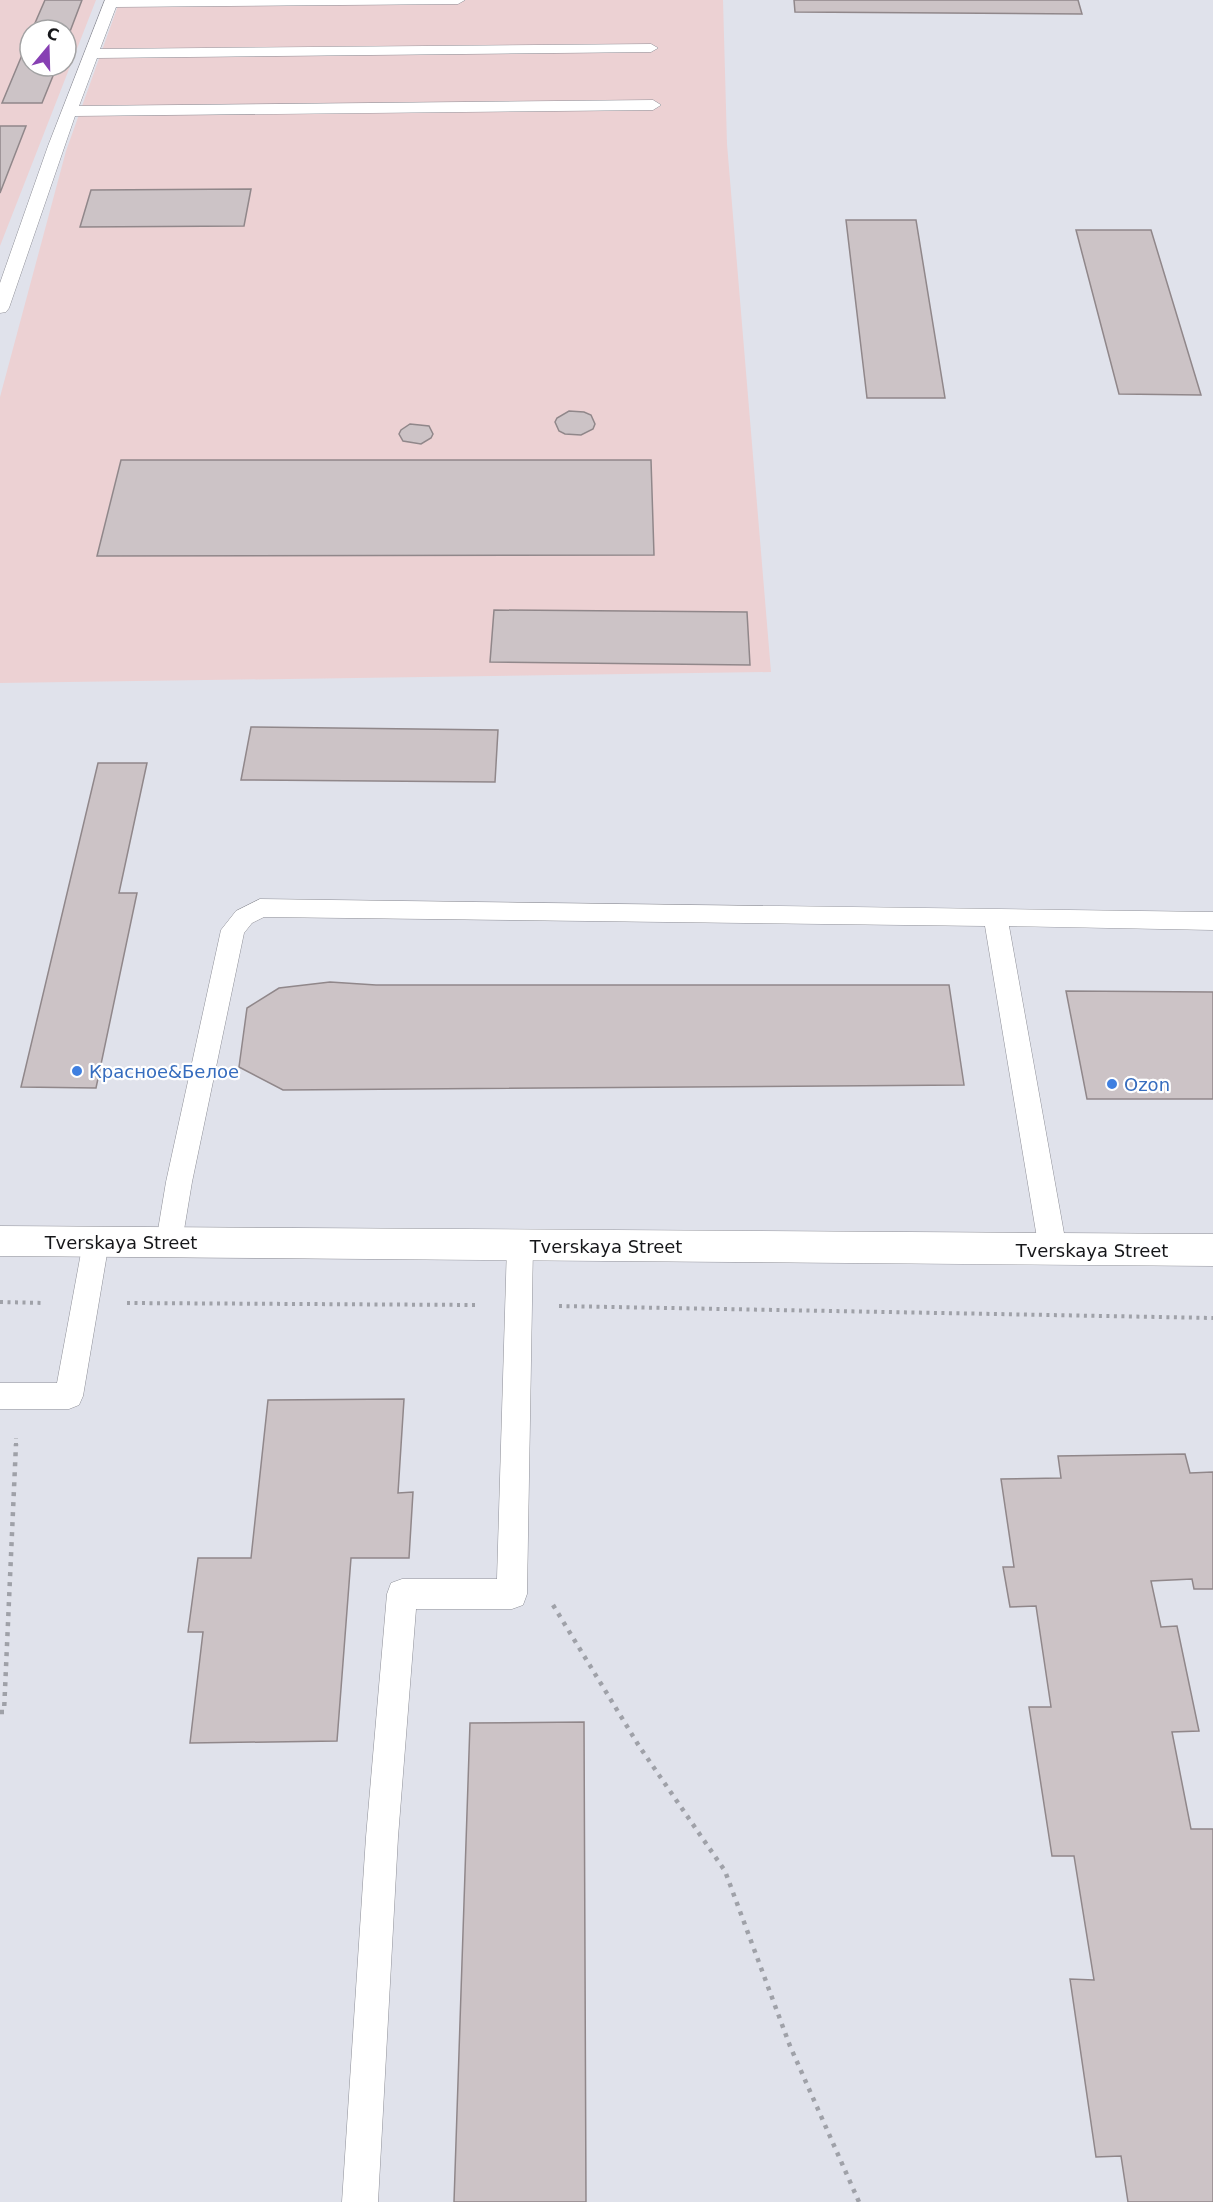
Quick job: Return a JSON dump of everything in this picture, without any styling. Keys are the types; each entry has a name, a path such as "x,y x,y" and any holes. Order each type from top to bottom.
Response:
{"main road":[{"name":"Tverskaya Street","path":"0,1241 1213,1250"}],"lane":[{"path":"0,308 111,2 458,0"},
{"path":"91,54 651,48"},
{"path":"70,111 653,105"},
{"path":"169,1242 179,1182 233,930 244,917 260,908 1213,921"},
{"path":"994,917 1053,1250"},
{"path":"9,1396 69,1396 96,1242"},
{"path":"360,2202 382,1837 402,1594 512,1594 520,1245"}],"path":[{"path":"0,1302 519,1305 1213,1318"},
{"path":"0,1712 4,1712 9,1396"},
{"path":"549,1599 639,1746 725,1871 790,2046 859,2202"}],"shaded area":[{"path":"0,0 96,0 78,46 78,18 18,18 18,78 66,78 0,246"},
{"path":"120,0 723,0 727,144 771,672 0,683 0,397 66,151"}],"building":[{"path":"45,0 82,0 75,18 37,18"},
{"path":"794,0 1078,0 1082,14 795,12"},
{"path":"18,65 18,78 52,78 42,103 2,103"},
{"path":"0,126 26,126 0,193"},
{"path":"251,189 244,226 80,227 91,190"},
{"path":"846,220 916,220 945,398 867,398"},
{"path":"1076,230 1151,230 1201,395 1119,394"},
{"path":"569,411 591,415 595,424 593,429 581,435 565,434 559,431 555,422 557,418"},
{"path":"410,424 429,426 433,434 431,438 421,444 403,441 399,434"},
{"path":"121,460 651,460 654,555 97,556"},
{"path":"494,610 747,612 750,665 490,662"},
{"path":"251,727 498,730 495,782 241,780"},
{"path":"98,763 147,763 119,893 137,893 96,1088 21,1087"},
{"path":"330,982 376,985 949,985 964,1085 283,1090 239,1067 247,1008 279,988"},
{"path":"1066,991 1213,992 1213,1099 1087,1099"},
{"path":"404,1399 398,1493 413,1492 409,1558 351,1558 337,1741 190,1743 203,1632 188,1632 198,1558 251,1558 268,1400"},
{"path":"1185,1454 1190,1473 1213,1472 1213,1589 1194,1589 1192,1579 1151,1581 1161,1627 1177,1626 1199,1731 1172,1732 1191,1829 1213,1829 1213,2202 1128,2202 1121,2156 1096,2157 1070,1979 1094,1980 1074,1856 1052,1856 1029,1707 1051,1707 1036,1606 1010,1607 1003,1567 1014,1567 1001,1479 1061,1478 1058,1456"},
{"path":"584,1722 586,2202 454,2202 470,1723"}],"place":[{"name":"Красное&Белое","path":"77,1071"},
{"name":"Ozon","path":"1112,1084"}]}
